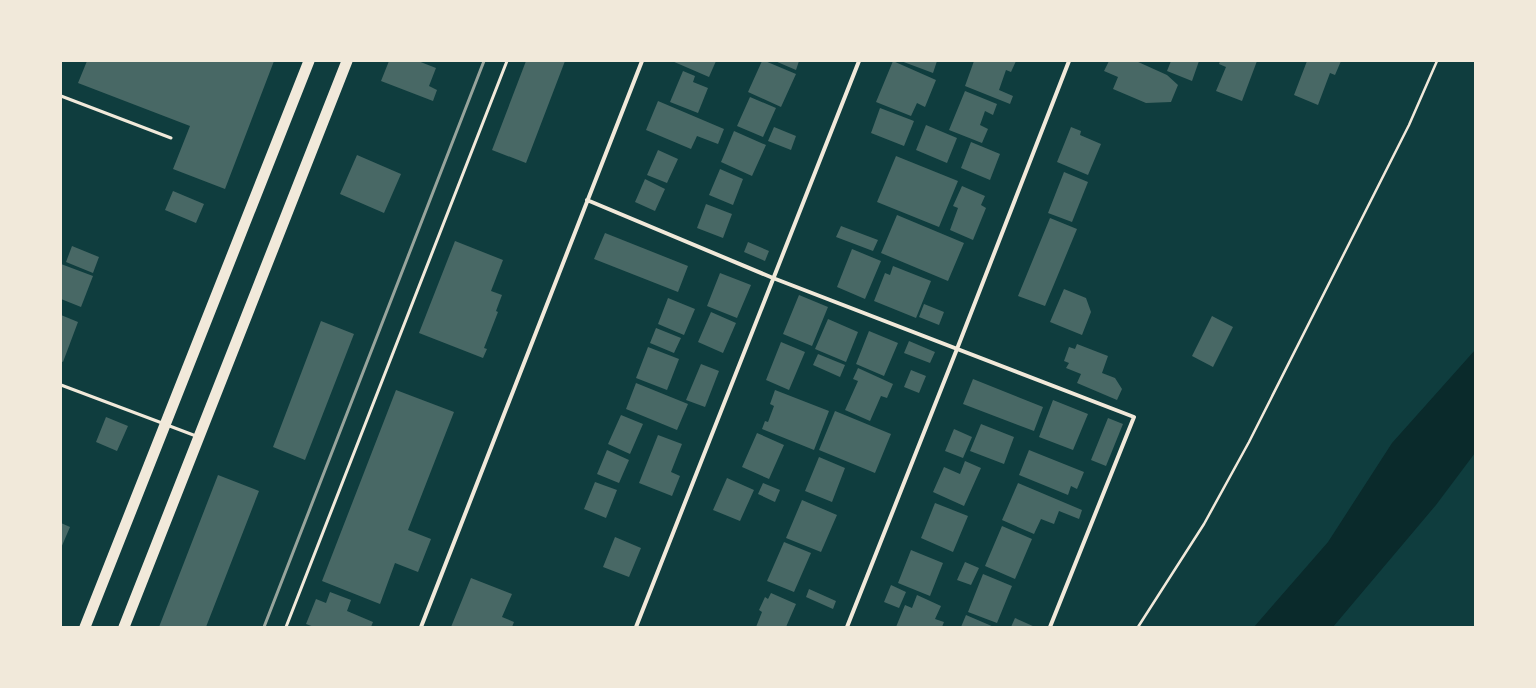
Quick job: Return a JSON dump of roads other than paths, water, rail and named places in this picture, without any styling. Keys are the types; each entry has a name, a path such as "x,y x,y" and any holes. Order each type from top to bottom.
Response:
{"highway":[{"path":"85,627 309,61"},
{"path":"124,627 347,61"}],"street":[{"path":"422,627 642,61"},
{"path":"636,627 859,61"},
{"path":"847,627 1069,61"},
{"path":"587,200 773,278 1134,417 1050,627"}],"lane":[{"path":"286,627 507,61"},
{"path":"61,96 171,138"},
{"path":"61,385 199,437"}],"water":[{"path":"1475,350 1475,453 1436,505 1333,627 1254,627 1328,542 1392,443"}],"railway":[{"path":"264,627 484,61"}]}
